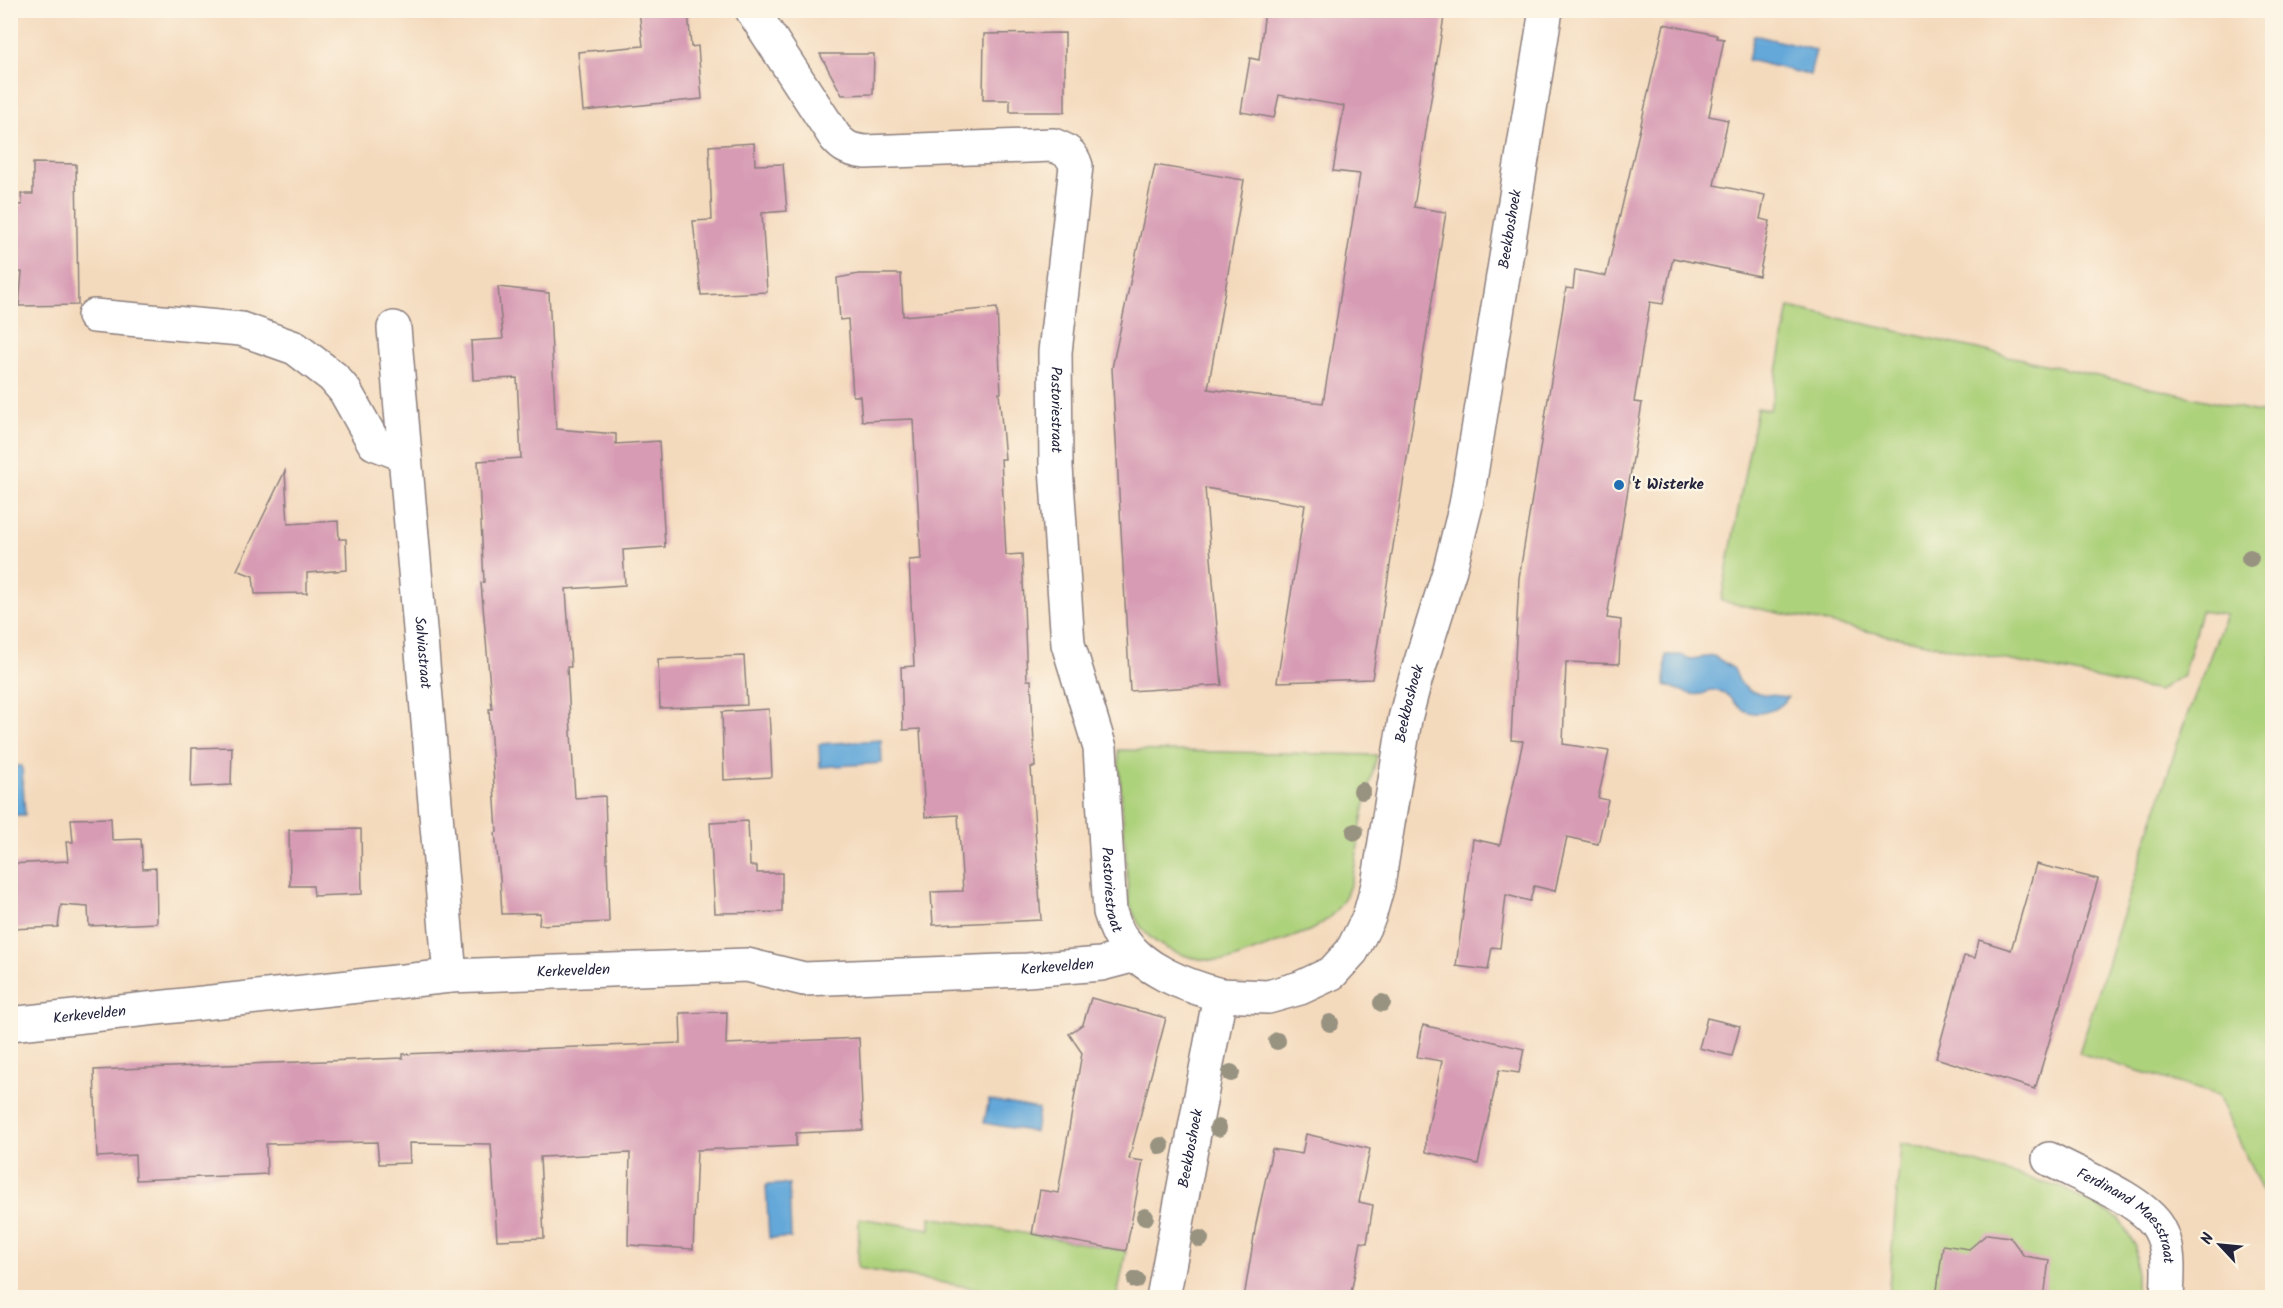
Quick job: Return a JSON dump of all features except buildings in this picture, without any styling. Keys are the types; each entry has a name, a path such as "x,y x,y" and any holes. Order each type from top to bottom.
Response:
{"street":[{"name":"Pastoriestraat","path":"752,10 836,137 843,146 851,150 865,152 1053,145 1073,156 1076,166 1055,352 1056,467 1068,644 1100,748 1110,912 1120,937 1135,955 1160,972 1188,986 1220,995"},
{"name":"Beekboshoek","path":"1162,1298 1220,995 1268,997 1300,988 1332,973 1352,951 1370,917 1378,885 1405,719 1450,569 1466,504 1546,10"},
{"path":"94,316 241,329 295,348 333,377 345,391 374,443 405,455"},
{"name":"Salviastraat","path":"394,328 450,976"},
{"name":"Kerkevelden","path":"10,1024 450,976 747,965 804,979 1027,970 1101,964 1135,955"},
{"name":"Ferdinand Maesstraat","path":"2049,1160 2138,1206 2159,1228 2168,1254 2168,1298"}],"green space":[{"path":"1789,307 2272,415 2272,1213 2218,1095 2079,1053 2182,729 2226,615 2201,611 2183,675 2158,691 1721,601 1757,408 1770,410"},
{"path":"1118,750 1377,755 1354,868 1345,897 1325,921 1309,931 1231,960 1193,958 1168,949 1157,942 1139,924 1129,903"},
{"path":"1901,1144 1909,1144 2062,1188 2119,1218 2136,1247 2136,1297 1888,1298"},
{"path":"930,1217 1126,1251 1117,1297 1026,1297 858,1268 859,1218 930,1229"}],"water":[{"path":"1754,35 1816,50 1810,75 1748,60"},
{"path":"1666,655 1680,655 1691,659 1714,656 1734,669 1740,683 1750,691 1788,697 1785,702 1774,709 1754,713 1742,709 1721,692 1710,690 1694,694 1682,691 1665,685"},
{"path":"881,740 882,763 820,767 819,744"},
{"path":"11,766 22,766 25,815 11,815"},
{"path":"989,1100 1039,1109 1035,1132 984,1123"},
{"path":"789,1184 791,1238 769,1238 766,1185"}],"place":[{"name":"'t Wisterke","path":"1619,485"}]}
